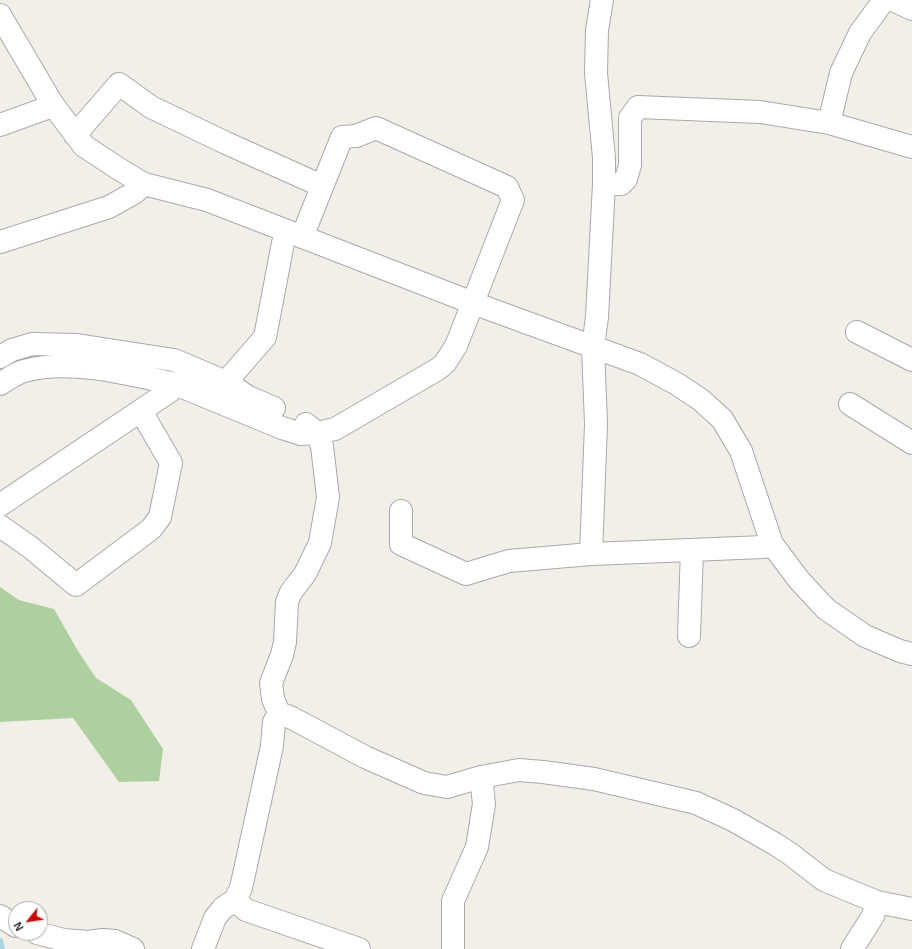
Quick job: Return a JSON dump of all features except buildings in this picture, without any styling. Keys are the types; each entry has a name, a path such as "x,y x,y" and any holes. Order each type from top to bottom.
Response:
{"street":[{"path":"591,554 596,424 593,347 599,288 604,184 596,73 597,30 602,0"},
{"path":"829,123 841,73 860,33 884,0"},
{"path":"893,0 912,9"},
{"path":"0,15 53,105 74,135 84,146 118,169 144,184 207,200 473,303 640,364 677,384 701,400 722,419 741,451 772,544 799,580 826,609 865,636 912,654"},
{"path":"74,135 119,84 151,107 226,143 322,186"},
{"path":"0,125 53,105"},
{"path":"604,184 621,184 626,179 630,165 630,118 638,107 760,112 829,123 912,147"},
{"path":"0,384 22,371 45,366 92,368 175,384 282,428 301,434 317,433 335,429 446,363 456,346 513,200 507,187 376,128 356,136 342,137 322,186 295,234 283,243 265,337 226,382"},
{"path":"0,242 109,207 134,193 144,184"},
{"path":"857,332 912,360"},
{"path":"0,357 12,350 32,344 77,345 174,360 226,382 248,397 304,421 317,433 322,446 328,497 320,543 305,574 291,592 287,602 285,642 282,655 271,683 273,698 279,713 292,718 365,757 424,783 447,787 481,777 520,770 594,779 696,803 733,820 790,853 824,880 878,902 912,909"},
{"path":"0,505 170,391 175,384"},
{"path":"850,404 912,443"},
{"path":"0,526 30,546 76,586 151,530 160,517 171,462 141,411"},
{"path":"401,510 401,544 466,574 509,561 591,554 764,547 772,544"},
{"path":"689,636 692,550"},
{"path":"203,949 215,918 222,908 235,900 241,888 272,746 274,722 279,713"},
{"path":"453,949 453,901 477,847 484,804 481,777"},
{"path":"235,900 246,910 359,949"},
{"path":"852,949 873,916 878,902"},
{"path":"48,936 64,940 88,942 103,940 115,941 133,949"}],"green space":[{"path":"0,587 19,600 54,609 78,651 96,678 131,700 163,749 159,781 119,782 73,718 0,722"}],"waterway":[{"path":"0,941 2,949"}]}
